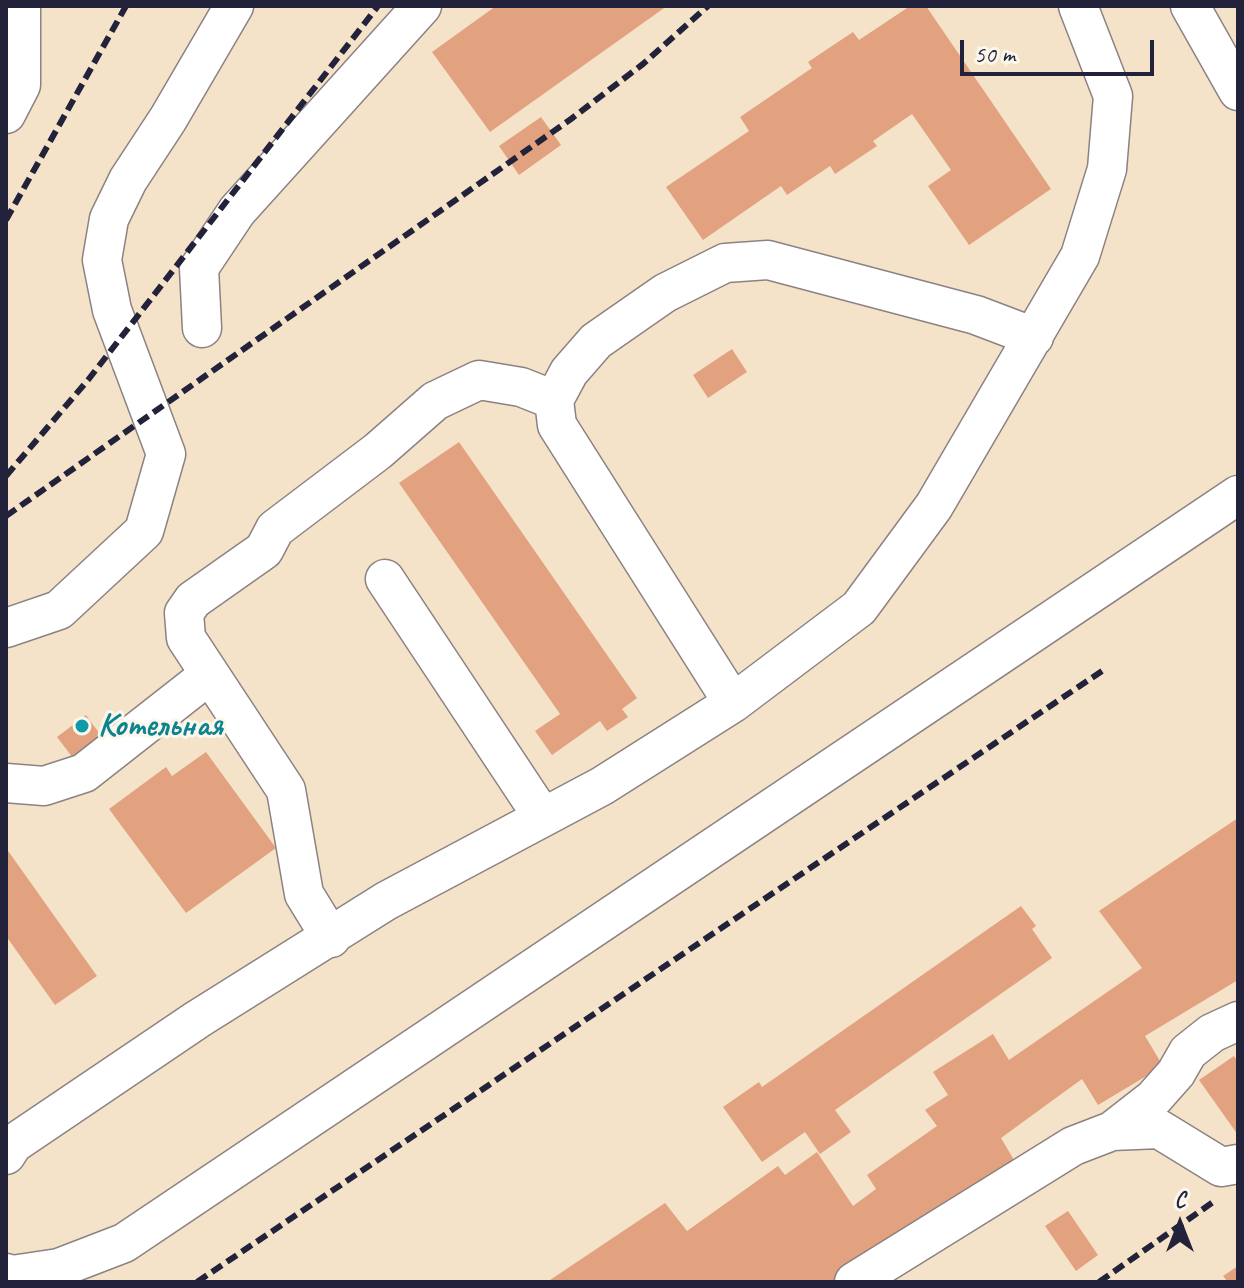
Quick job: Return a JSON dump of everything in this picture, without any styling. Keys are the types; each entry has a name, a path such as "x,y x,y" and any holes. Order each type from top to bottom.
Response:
{"lane":[{"path":"6,114 21,85 21,6"},
{"path":"6,628 59,610 144,531 166,454 112,310 102,260 109,219 128,180 168,119 234,6"},
{"path":"202,328 199,268 237,211 422,6"},
{"path":"6,1155 13,1144 158,1046 386,901 602,786 733,703 859,608 934,506 1080,256 1107,169 1113,96 1078,6"},
{"path":"1190,6 1238,91"},
{"path":"733,703 557,425 554,400 569,372 596,341 665,293 725,263 768,260 832,274 976,315 1034,337"},
{"path":"331,938 304,894 286,790 186,638 184,613 193,600 264,550 275,529 378,451 435,401 479,380 521,387 554,400"},
{"path":"8,1276 59,1268 124,1243 1238,495"},
{"path":"385,579 542,816"},
{"path":"6,783 44,786 84,773 209,675"},
{"path":"854,1282 1073,1146 1112,1131 1153,1099 1176,1073 1188,1052 1212,1033 1238,1021"},
{"path":"1112,1131 1159,1129 1221,1167 1238,1164"}],"building":[{"path":"496,6 667,6 490,132 432,52"},
{"path":"910,6 926,6 1051,189 969,245 928,186 951,170 912,114 873,141 877,146 835,174 830,166 787,195 781,186 703,240 666,187 749,131 740,117 812,68 808,62 853,32 859,40"},
{"path":"541,117 561,145 519,175 499,146"},
{"path":"732,349 747,372 708,398 693,375"},
{"path":"459,442 637,698 622,709 628,717 607,731 600,721 552,755 535,731 560,714 399,483"},
{"name":"Котельная","path":"86,715 102,737 73,758 57,737"},
{"path":"206,752 276,848 186,913 109,809 166,767 172,776"},
{"path":"1238,818 1238,980 1145,1036 1163,1066 1098,1105 1082,1079 1001,1138 1014,1160 837,1282 547,1282 665,1203 687,1231 778,1166 785,1175 817,1152 853,1206 876,1189 867,1175 937,1126 925,1110 948,1095 933,1072 993,1034 1009,1060 1142,968 1099,911"},
{"path":"6,848 97,976 55,1005 6,936"},
{"path":"1021,906 1036,926 1032,929 1052,958 835,1110 851,1132 820,1154 805,1132 762,1162 723,1107 759,1082 762,1087"},
{"path":"1234,1056 1238,1062 1238,1135 1199,1080"},
{"path":"1068,1211 1098,1255 1076,1271 1045,1226"},
{"path":"1238,1266 1238,1282 1228,1282 1223,1276"}],"railway":[{"path":"6,220 126,6"},
{"path":"6,476 88,380 378,6"},
{"path":"6,516 571,119 643,64 708,6"},
{"path":"197,1282 1105,669"},
{"path":"1099,1282 1216,1200"}],"place":[{"name":"Котельная","path":"82,726"}]}
